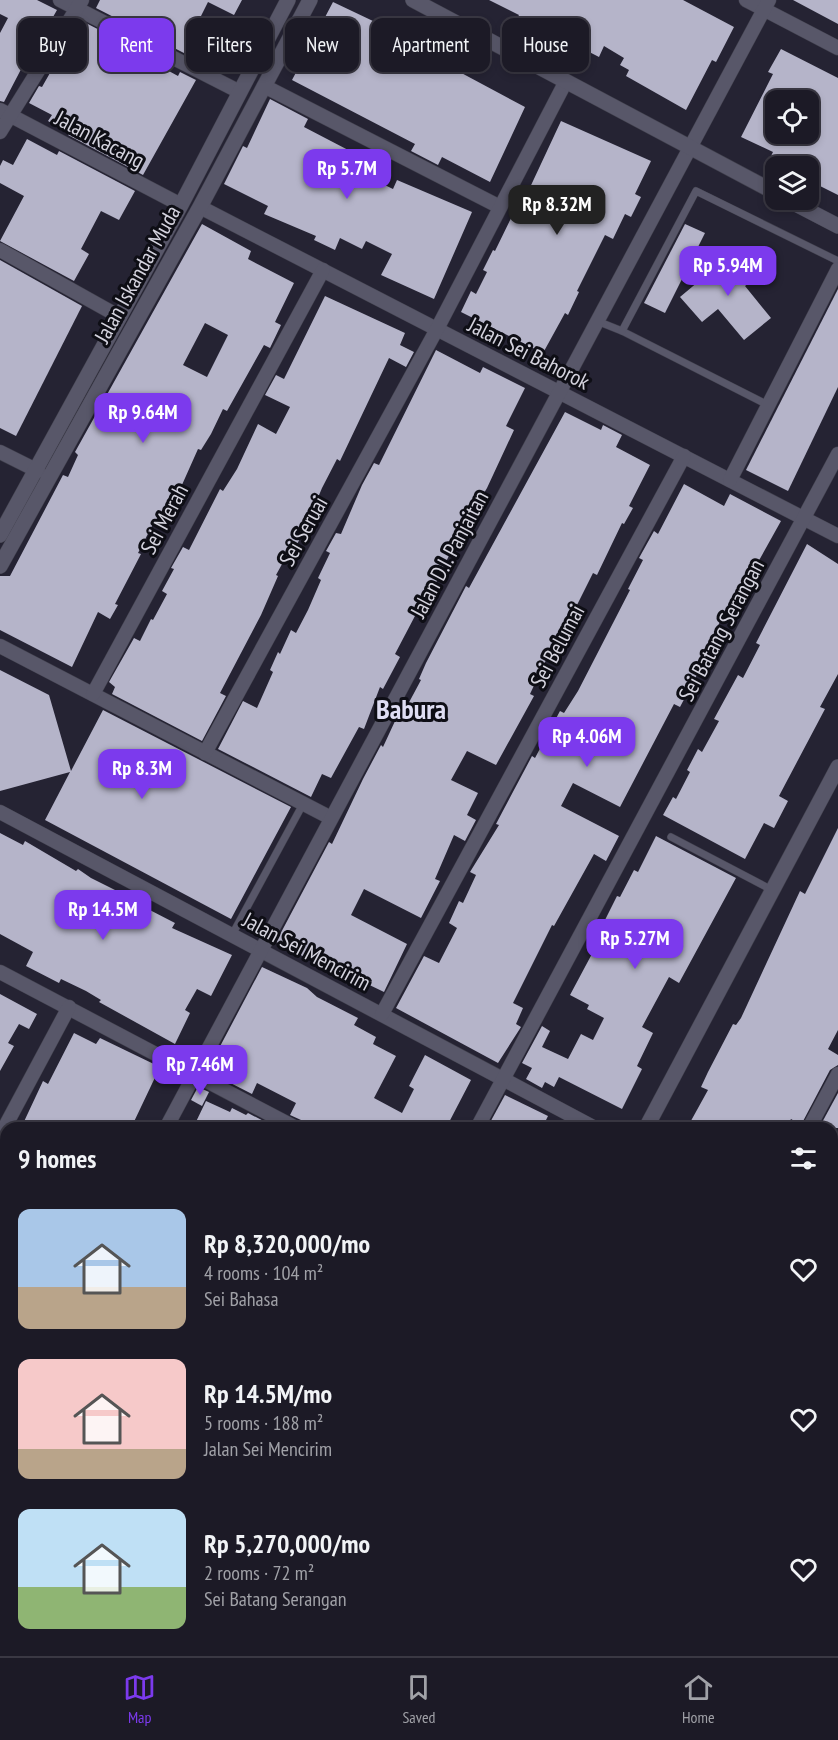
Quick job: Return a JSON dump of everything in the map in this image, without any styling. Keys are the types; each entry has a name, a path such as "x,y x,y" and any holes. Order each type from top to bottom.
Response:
{"main road":[{"name":"Jalan Iskandar Muda","path":"0,566 120,317 288,0"},
{"name":"Jalan Iskandar Muda","path":"0,535 44,474 200,207 310,0"},
{"path":"413,0 565,83 765,187"},
{"path":"243,85 264,86"},
{"path":"183,201 200,207"},
{"path":"807,210 838,226"},
{"path":"649,1122 838,767"}],"street":[{"path":"60,0 79,4 243,85"},
{"path":"746,0 766,5 838,48"},
{"path":"0,132 5,113 79,4"},
{"name":"Jalan D.I. Panjaitan","path":"169,1122 766,5"},
{"name":"Sei Seruai","path":"205,753 437,329 565,83"},
{"path":"264,86 500,207"},
{"name":"Jalan Kacang","path":"5,113 183,201"},
{"name":"Jalan Sei Bahorok","path":"200,207 838,536"},
{"path":"0,250 120,317"},
{"path":"730,480 838,269"},
{"name":"Sei Merah","path":"93,694 323,270"},
{"path":"0,452 44,474"},
{"name":"Sei Batang Serangan","path":"480,1122 838,454"},
{"name":"Sei Belumai","path":"382,1014 684,456"},
{"path":"0,646 332,818"},
{"name":"Jalan Sei Mencirim","path":"0,812 584,1122"},
{"path":"0,972 285,1122"},
{"path":"7,1122 69,1007"},
{"path":"812,1122 838,1074"},
{"path":"825,1098 838,1105"}],"lane":[{"path":"622,331 696,191 838,261"},
{"path":"597,321 622,331 768,405"},
{"path":"232,935 303,804"},
{"path":"671,837 772,890"}],"building":[{"path":"0,0 37,0 57,10 52,18 18,18 20,72 4,102 0,101 0,33 8,18 0,14"},
{"path":"100,0 242,0 234,15 208,2 200,18 186,18 186,54 174,48 174,18 116,18 96,8"},
{"path":"489,0 683,0 734,27 716,62 712,60 686,110 626,76 629,70 620,65 624,58 604,46 599,57 589,52 589,18 517,18 519,15"},
{"path":"793,0 838,0 838,24"},
{"path":"333,2 371,20 371,72 460,72 525,107 490,182 442,157 438,165 411,151 415,144 292,80 296,72 359,72 359,18 325,18"},
{"path":"87,24 99,30 99,72 171,72 178,76 180,72 196,80 143,175 68,135 69,133 48,121 52,115 29,103 39,86 42,87 51,72 87,72"},
{"path":"781,49 838,78 838,195 819,186 819,156 771,156 773,152 741,137 773,74 768,72"},
{"path":"270,99 308,119 304,127 375,164 368,177 393,189 397,180 472,212 434,299 381,275 392,254 366,241 362,249 340,238 335,250 314,240 316,236 264,214 268,206 224,184 243,146 247,148"},
{"path":"561,121 651,161 635,194 641,197 631,217 625,214 613,239 605,235 577,291 579,292 568,315 565,313 543,353 461,312 471,291 476,294 487,272 483,270 515,210 519,211"},
{"path":"27,139 57,155 59,151 135,191 119,220 101,211 81,249 89,254 74,281 0,241 24,196 0,183 0,166 3,160 13,165"},
{"path":"202,224 251,251 248,259 294,283 275,322 281,325 270,348 264,345 227,411 223,409 201,450 198,449 173,505 180,509 173,522 159,516 153,524 138,553 141,554 115,604 118,605 110,619 98,612 72,667 0,630 0,576 10,576 63,475 68,477 78,455 75,452","holes":["205,323 228,335 207,377 183,365"]},
{"path":"685,224 705,233 665,313 644,303"},
{"path":"735,251 757,276 745,286 771,318 744,340 718,309 702,322 680,297"},
{"path":"0,260 82,306 16,436 0,428"},
{"path":"838,289 838,387 788,491 746,470"},
{"path":"325,296 405,333 400,345 414,352 406,367 389,358 340,461 337,459 322,488 304,531 295,548 292,546 276,575 278,576 261,615 220,693 226,696 202,741 112,694 115,687 109,682 134,638 140,641 151,619 153,620 167,594 162,591 174,569 171,568 183,547 189,550 220,489 223,491 237,469 258,424 276,434 290,407 265,395 276,375 284,379"},
{"path":"436,350 480,373 483,367 525,388 506,426 514,430 487,488 471,515 469,514 420,616 416,614 395,654 400,657 383,689 380,687 364,729 359,727 331,778 322,774 311,797 218,749 243,701 257,708 273,672 270,670 278,652 280,654 291,630 296,633 308,610 321,580 318,578 330,553 326,551 336,533 341,534 374,463 379,465"},
{"path":"565,412 601,430 603,425 622,435 616,447 650,465 629,506 633,508 624,524 622,523 597,575 593,573 574,611 570,609 530,694 534,696 496,765 467,751 451,780 478,793 467,815 476,820 465,841 454,835 435,879 440,881 421,918 364,889 351,915 407,944 384,992 357,979 356,981 345,976 344,978 276,942 329,842 332,844 402,706 406,708 421,680 419,679 426,663 466,586 469,588"},
{"path":"684,484 724,506 730,494 781,521 733,607 729,605 696,667 700,669 680,707 674,704 620,807 573,783 561,806 619,836 606,861 594,854 554,926 552,925 513,1003 523,1008 516,1024 521,1027 498,1063 396,1008 424,956 439,963 457,928 449,923 459,901 463,903 476,875 470,872 499,825 496,824 532,756 535,758 560,711 564,713 578,691 630,590 628,589 643,560 639,558 654,531 658,534"},
{"path":"807,544 838,564 838,674 820,707 825,709 779,796 788,801 774,828 764,823 745,859 663,815 673,797 676,799 690,772 687,770 698,749 702,752 719,721 714,719 738,675 743,678 760,645 756,643"},
{"path":"0,670 49,695 71,771 103,710 291,807 231,919 45,820 70,772 0,791"},
{"path":"838,828 838,1030 828,1049 838,1055 838,1065 830,1070 803,1122 791,1119 789,1122 690,1122 708,1090 701,1087 708,1072 733,1024 736,1025 741,1018 800,891 805,894"},
{"path":"0,833 23,845 25,841 76,871 78,869 143,904 142,906 175,923 172,928 232,955 211,996 197,989 185,1010 190,1013 175,1044 99,1002 101,1000 86,991 61,979 59,983 26,966 33,952 0,934"},
{"path":"656,836 736,878 679,983 669,977 642,1027 653,1033 637,1066 642,1069 622,1109 559,1077 554,1087 545,1082 542,1088 526,1079 532,1068 522,1063 542,1026 550,1031 542,1047 568,1059 581,1034 593,1040 604,1018 587,1009 589,1005 570,995 609,922 605,920 617,896 620,897 634,870 638,872"},
{"path":"262,967 307,988 317,997 358,1018 354,1025 376,1037 373,1044 396,1056 374,1098 402,1113 414,1089 409,1086 425,1055 471,1080 449,1122 302,1122 290,1115 296,1103 257,1083 252,1094 207,1071"},
{"path":"0,994 37,1014 29,1029 19,1024 8,1043 14,1046 0,1071"},
{"path":"74,1033 96,1044 100,1038 160,1067 134,1122 24,1122 43,1081 48,1084"},
{"path":"198,1087 209,1092 202,1106 191,1100"},
{"path":"838,1093 838,1122 822,1122"},
{"path":"505,1095 548,1116 545,1122 490,1122"},
{"path":"206,1101 230,1112 232,1108 246,1115 248,1113 265,1122 196,1122"}],"district":[{"name":"Babura","path":"411,708"}]}
